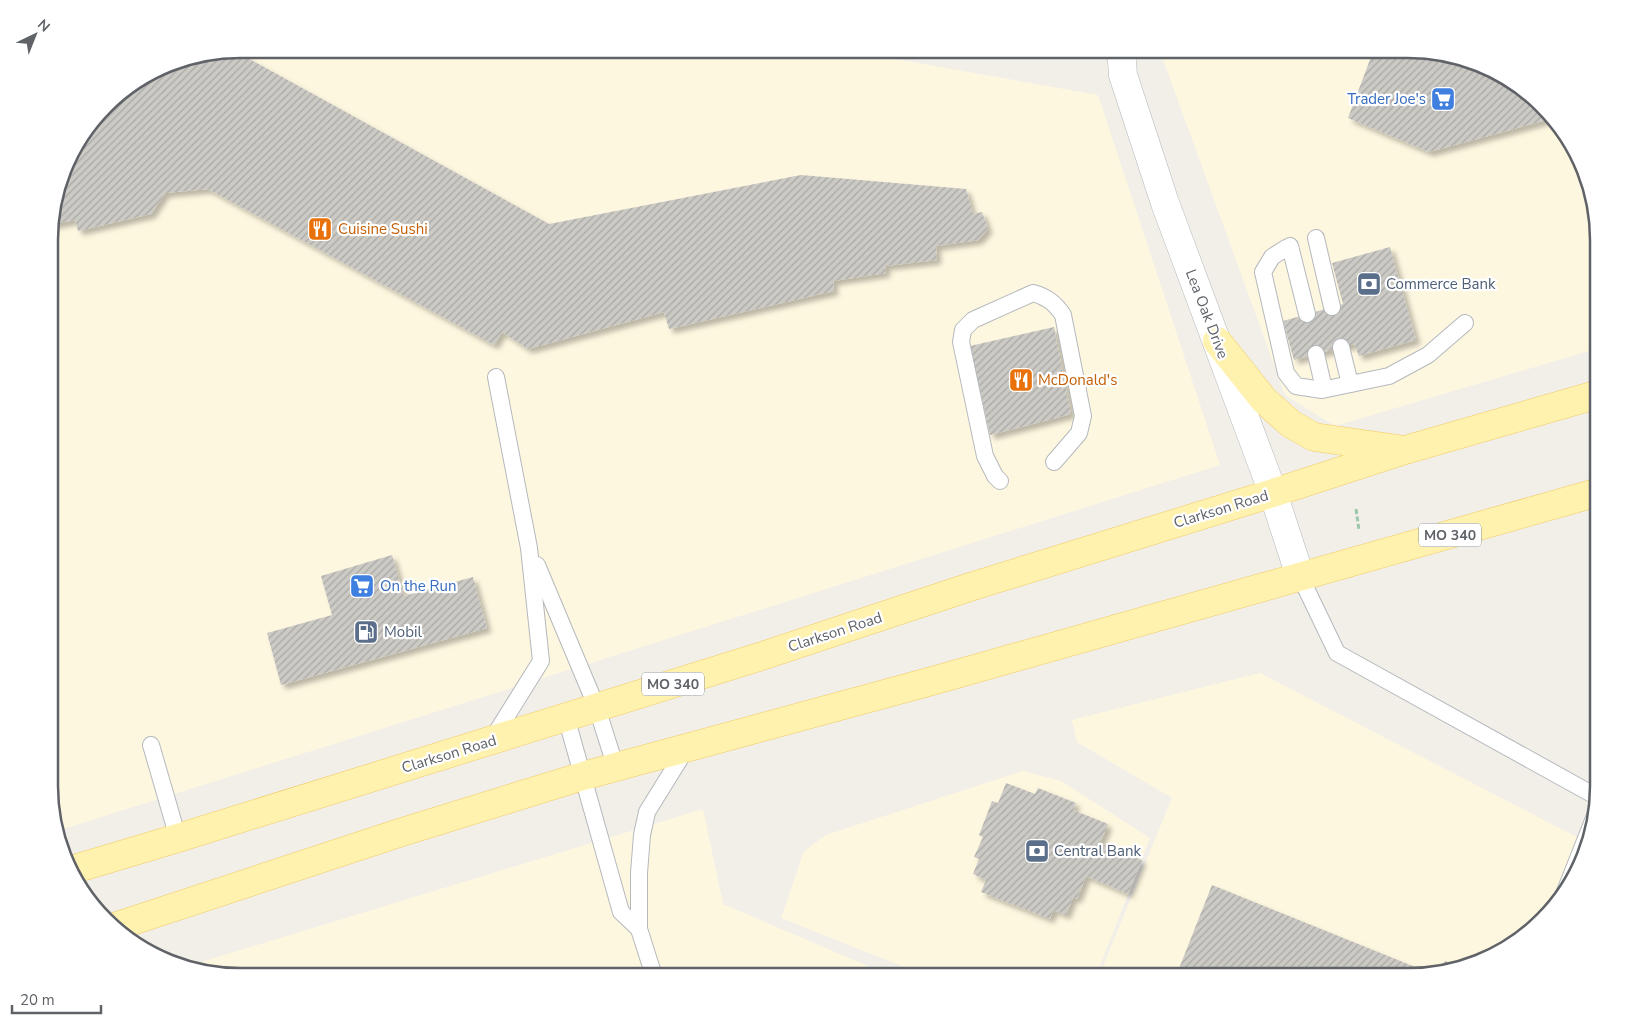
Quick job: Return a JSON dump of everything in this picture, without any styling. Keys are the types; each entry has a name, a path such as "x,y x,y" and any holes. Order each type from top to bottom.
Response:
{"main road":[{"path":"1217,342 1264,400 1291,424 1314,436 1405,450"},
{"name":"Clarkson Road","path":"77,868 597,708 988,581 1405,450 1590,397"},
{"name":"MO 340","path":"122,924 399,833 583,776 932,682 1590,495"}],"street":[{"name":"Lea Oak Drive","path":"1122,58 1124,75 1165,203 1273,493 1300,576"}],"lane":[{"path":"1316,238 1332,307"},
{"path":"1306,314 1288,247 1272,257 1264,272 1286,373 1296,386 1324,389 1389,376 1428,355 1465,323"},
{"path":"1000,481 995,476 985,456 962,342 963,330 973,320 1033,293 1055,303 1063,315 1083,416 1079,433 1054,462"},
{"path":"1341,347 1350,384"},
{"path":"1316,354 1324,389"},
{"path":"491,741 542,661 529,548 496,377"},
{"path":"529,548 597,708 616,768"},
{"path":"1300,576 1337,653 1590,793"},
{"path":"566,717 621,912 640,929"},
{"path":"151,745 178,838"},
{"path":"652,968 640,929 639,873 642,835 647,812 686,749"}],"path":[{"path":"1356,508 1360,538"}],"shaded area":[{"path":"228,58 889,58 1098,95 1220,465 63,829 58,797 59,216 71,170 88,138 103,119 138,88 159,76 181,67 204,61"},
{"path":"1163,58 1432,59 1478,71 1510,88 1545,119 1560,138 1572,159 1581,181 1587,204 1590,228 1590,351 1335,426 1285,395"},
{"path":"1260,673 1582,840 1572,866 1560,887 1529,922 1510,937 1489,949 1456,961 1409,968 1102,968 1172,798 1077,742 1072,720"},
{"path":"1023,771 1061,781 1150,838 1099,968 907,968 781,918 804,851 826,835"},
{"path":"703,809 723,904 872,968 240,968 199,963"}],"building":[{"path":"248,58 549,224 801,175 966,189 973,214 982,212 988,229 978,240 936,246 937,260 885,266 886,273 833,281 834,291 669,329 664,312 528,349 502,332 494,345 208,189 165,193 151,214 78,231 75,220 58,223 61,204 71,170 88,138 119,103 148,82 181,67 216,59"},
{"name":"Trader Joe's","path":"1371,58 1420,58 1456,64 1489,76 1510,88 1546,120 1429,152 1348,118"},
{"name":"Commerce Bank","path":"1390,247 1416,340 1359,356 1354,344 1294,360 1283,321 1343,304 1332,263"},
{"name":"McDonald's","path":"1054,327 1071,414 990,435 970,346"},
{"path":"392,555 404,596 473,577 487,628 281,685 267,633 332,615 321,576"},
{"name":"Central Bank","path":"1006,783 1035,794 1038,788 1076,803 1073,810 1108,824 1100,843 1142,860 1128,894 1086,876 1077,899 1073,897 1066,915 1053,910 1050,919 981,892 986,880 973,874 979,859 974,857 983,837 979,835 992,801 998,803"},
{"path":"1212,885 1416,967 1409,968 1179,968"}],"place":[{"name":"Trader Joe's","path":"1443,99"},
{"name":"Cuisine Sushi","path":"320,229"},
{"name":"Commerce Bank","path":"1369,284"},
{"name":"McDonald's","path":"1021,380"},
{"name":"On the Run","path":"362,586"},
{"name":"Mobil","path":"366,632"},
{"name":"Central Bank","path":"1037,851"}]}
